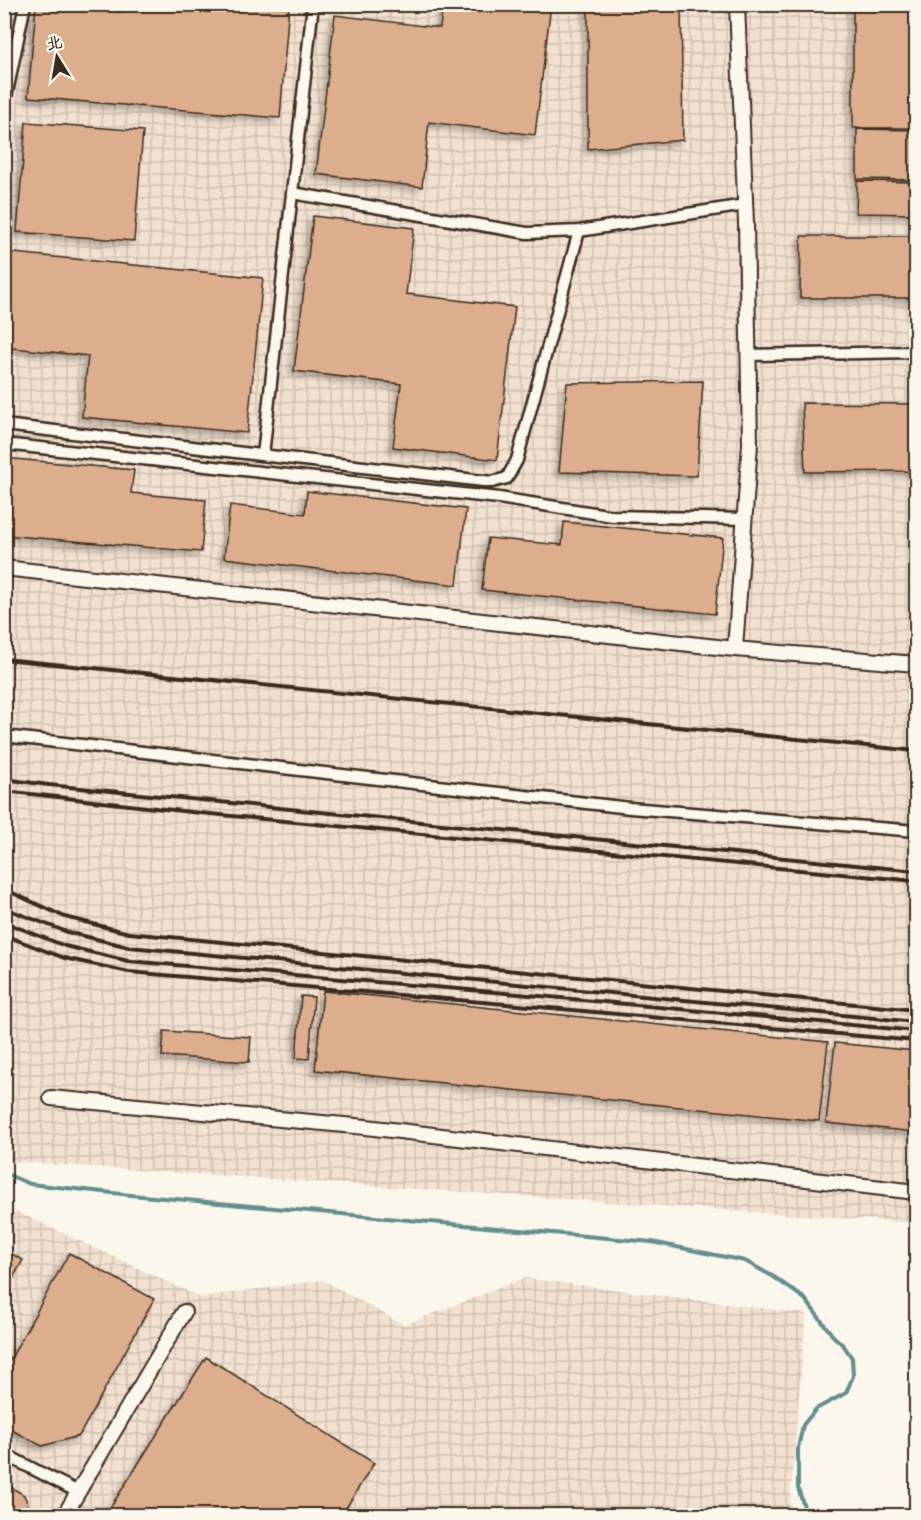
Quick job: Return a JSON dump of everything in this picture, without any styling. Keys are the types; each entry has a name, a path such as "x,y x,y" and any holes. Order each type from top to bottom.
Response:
{"street":[{"path":"4,107 25,4"},
{"path":"263,455 313,4"},
{"path":"735,650 750,444 745,205 737,4"},
{"path":"292,193 527,233 579,231 745,205"},
{"path":"4,425 492,482 507,478 517,460 579,231"},
{"path":"748,355 916,352"},
{"path":"4,444 499,498 613,516 745,519"},
{"path":"4,568 735,650 916,664"},
{"path":"4,736 630,807 916,831"},
{"path":"51,1098 366,1127 916,1192"},
{"path":"64,1515 184,1312"},
{"path":"4,1454 78,1492"}],"shaded area":[{"path":"5,5 916,5 916,1223 5,1161"},
{"path":"5,1206 200,1297 323,1280 404,1325 525,1278 806,1314 790,1501 791,1515 5,1516"}],"building":[{"path":"121,4 289,4 280,118 28,97 36,5 120,12"},
{"path":"443,4 551,4 535,135 429,122 422,187 316,174 335,15 440,28"},
{"path":"588,4 681,4 683,140 588,149"},
{"path":"853,4 916,4 916,128 853,128"},
{"path":"26,122 143,131 134,241 17,232"},
{"path":"857,129 916,130 916,180 857,179"},
{"path":"857,181 916,182 916,214 856,213"},
{"path":"313,216 414,228 406,294 515,307 497,460 393,447 401,384 294,371"},
{"path":"801,236 916,236 916,298 800,298"},
{"path":"4,252 263,278 247,433 82,417 88,356 4,347"},
{"path":"703,381 697,476 559,472 567,383"},
{"path":"802,403 916,404 916,471 805,472"},
{"path":"4,458 134,470 131,493 206,500 201,552 4,535"},
{"path":"307,491 466,509 457,585 224,558 230,505 305,514"},
{"path":"564,522 723,538 715,614 482,590 488,538 562,545"},
{"path":"323,991 828,1042 819,1121 315,1070"},
{"path":"301,996 314,997 309,1059 296,1058"},
{"path":"164,1031 251,1037 249,1062 162,1056"},
{"path":"835,1043 916,1051 916,1132 826,1123"},
{"path":"4,1250 23,1260 4,1294"},
{"path":"69,1253 154,1299 79,1436 42,1446 4,1426 4,1371"},
{"path":"206,1357 374,1463 341,1516 105,1516"},
{"path":"4,1483 24,1495 28,1504 28,1516 4,1516"}],"waterway":[{"path":"4,1173 30,1184 131,1195 652,1242 745,1261 774,1277 805,1299 852,1358 853,1376 846,1393 816,1409 803,1425 798,1448 798,1488 807,1516"}],"railway":[{"path":"4,659 916,751"},
{"path":"4,779 916,871"},
{"path":"4,791 200,813 916,881"},
{"path":"4,889 65,917 129,933 916,1010"},
{"path":"4,908 67,932 129,947 916,1022"},
{"path":"4,922 65,946 128,961 916,1031"},
{"path":"4,935 64,958 129,972 916,1041"}]}
